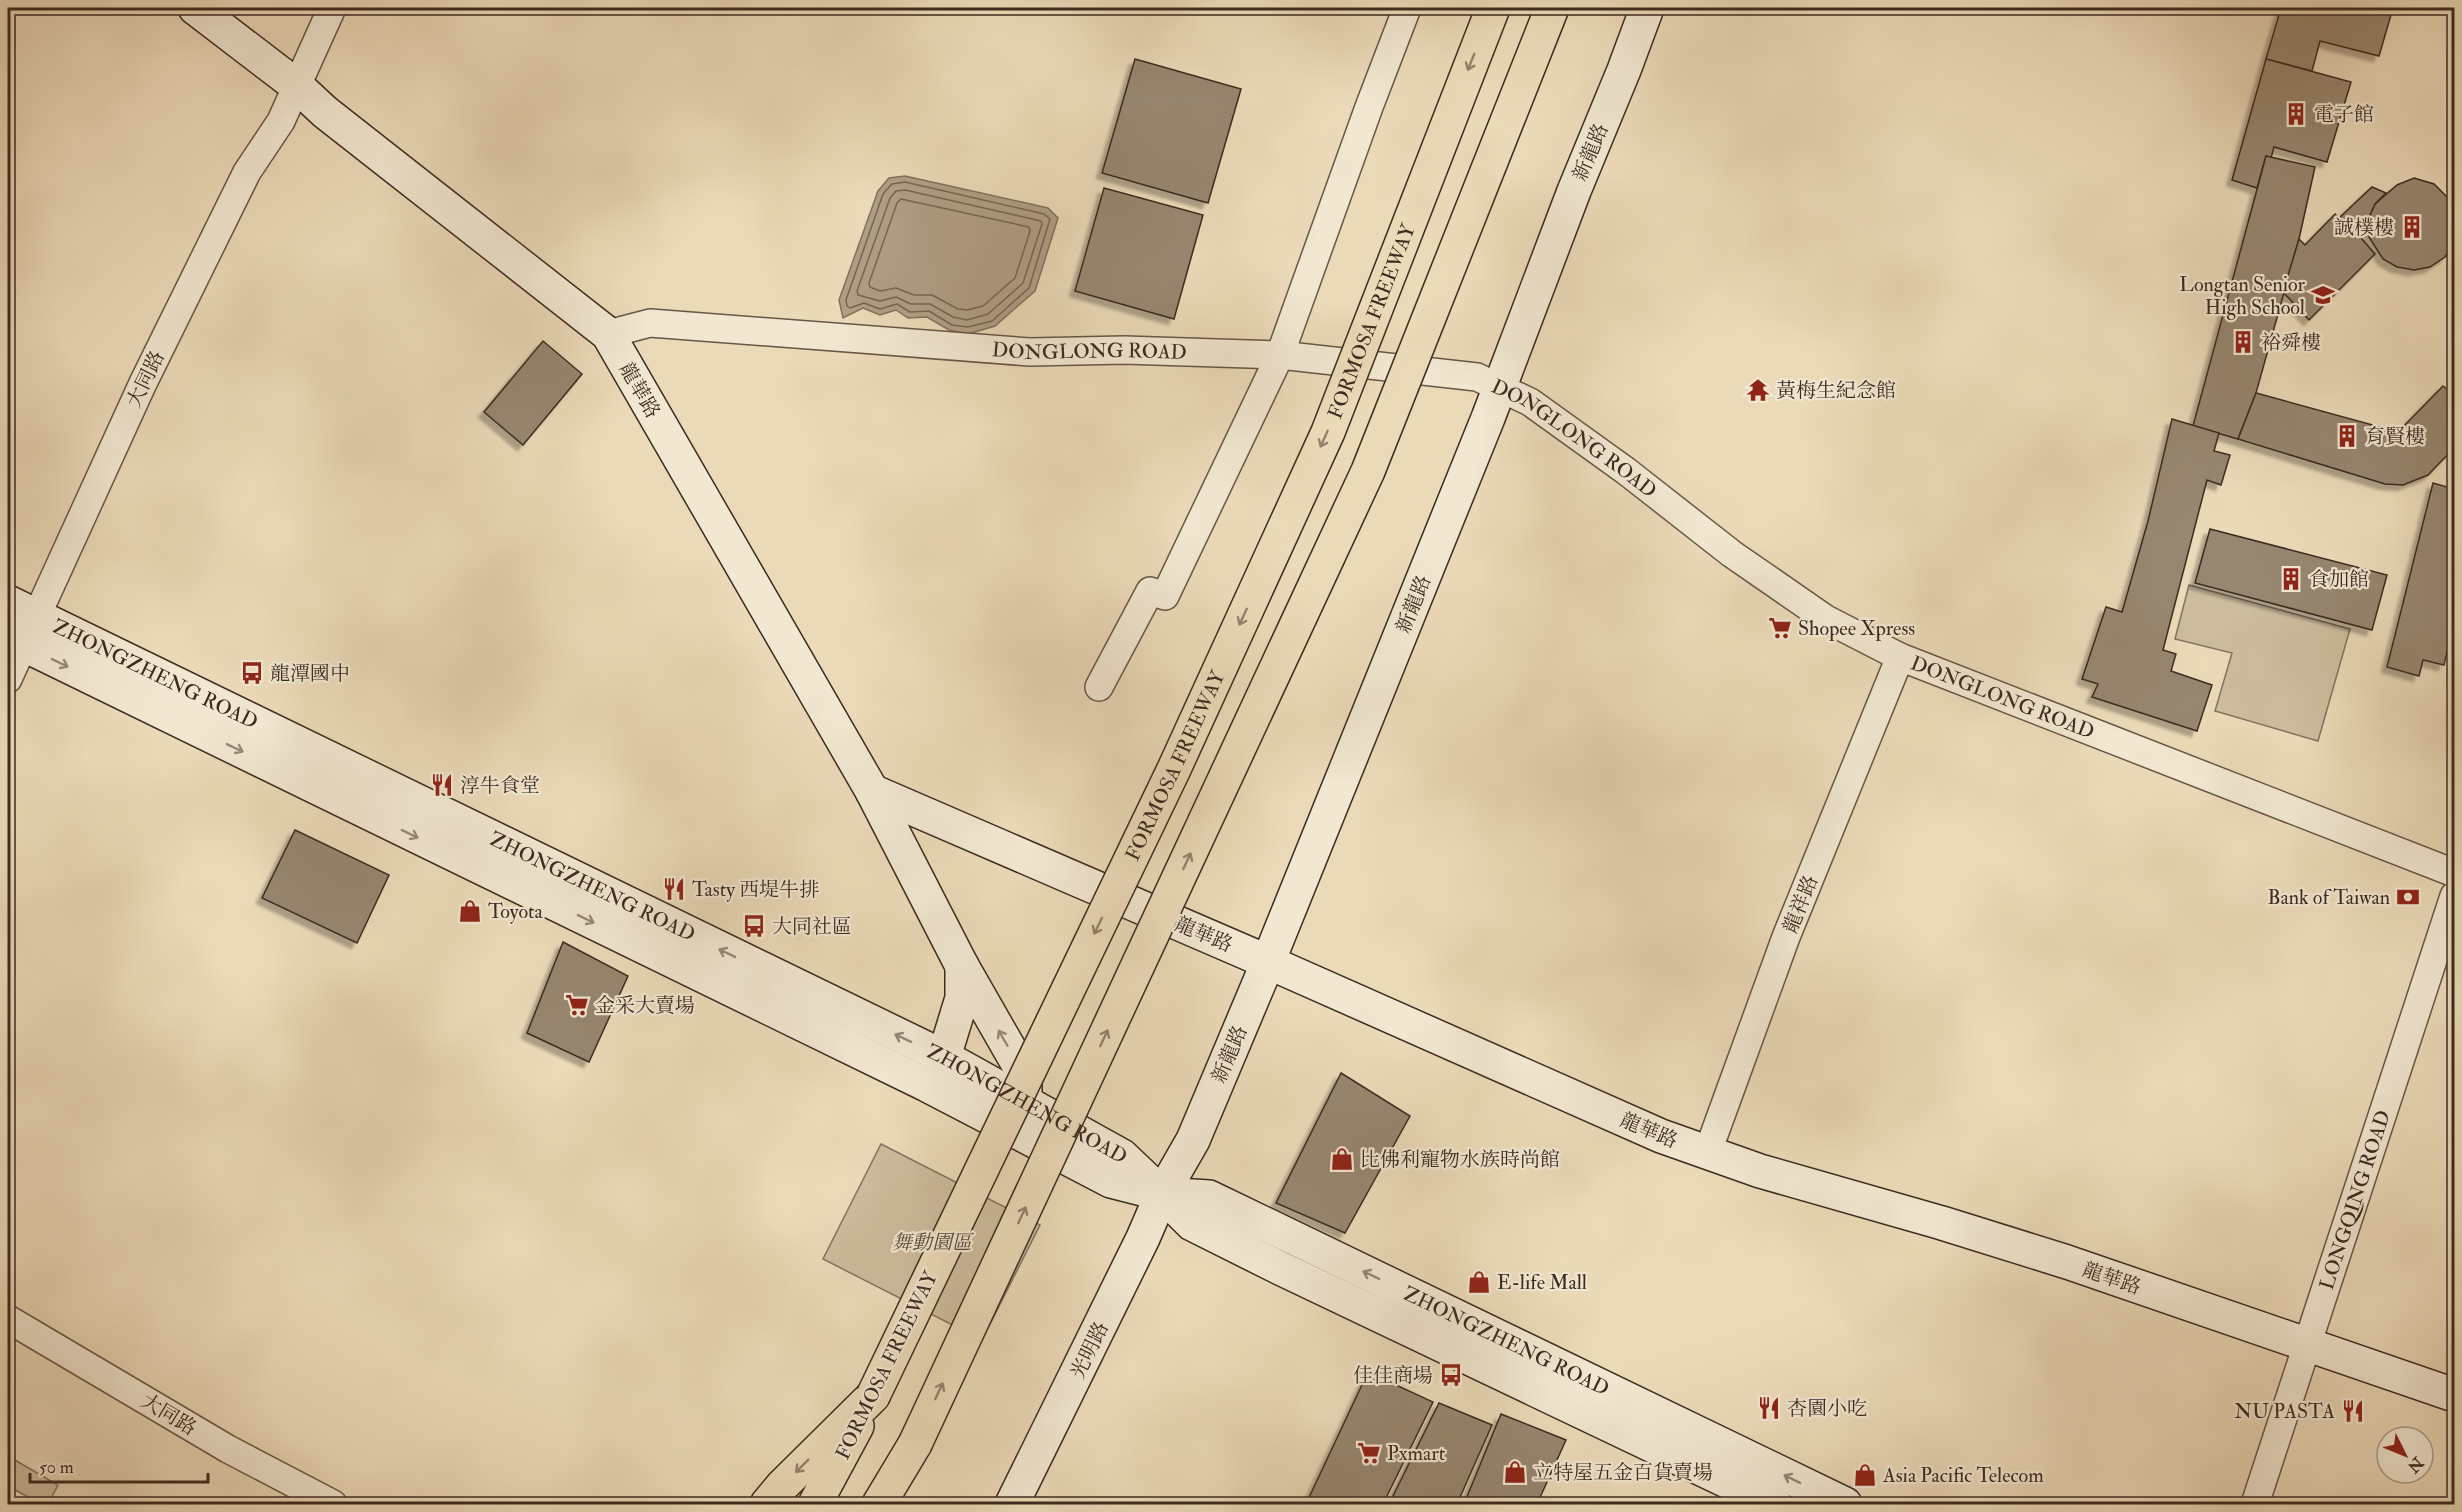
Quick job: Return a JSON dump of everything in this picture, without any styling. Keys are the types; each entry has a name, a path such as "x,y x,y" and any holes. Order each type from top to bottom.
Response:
{"highway":[{"name":"FORMOSA FREEWAY","path":"815,1504 873,1396 1174,769 1328,432 1493,8"},
{"path":"889,1504 1368,471 1552,8"},
{"path":"767,1504 782,1486 873,1396"},
{"path":"879,1504 915,1444"}],"street":[{"name":"龍華路","path":"195,8 297,86 325,112 608,334 872,791 962,966 1025,1076 1019,1116"},
{"name":"大同路","path":"8,679 19,625 247,172 281,121 332,8"},
{"path":"1099,687 1150,591 1165,596 1280,355 1407,8"},
{"name":"新龍路","path":"1162,1194 1193,1140 1268,962 1499,389 1647,8"},
{"name":"DONGLONG ROAD","path":"608,334 650,323 1030,352 1124,350 1280,355 1477,377 1530,402 1626,471 1732,554 1826,619 1900,657 2454,873"},
{"name":"ZHONGZHENG ROAD","path":"19,625 944,1057 1019,1116 1111,1181 1162,1194 1209,1197 1845,1504"},
{"name":"ZHONGZHENG ROAD","path":"19,625 927,1085 1019,1116"},
{"name":"龍祥路","path":"1707,1154 1786,937 1900,657"},
{"name":"龍華路","path":"872,791 1268,962 1661,1136 1707,1154 2067,1262 2454,1395"},
{"name":"LONGQING ROAD","path":"2255,1504 2454,896"},
{"name":"龍華路","path":"927,1085 944,1057 962,998 962,966"},
{"name":"ZHONGZHENG ROAD","path":"1162,1194 1192,1224 1774,1504"},
{"name":"光明路","path":"1012,1504 1133,1259 1162,1194"},
{"path":"1409,1330 1426,1302"},
{"name":"大同路","path":"8,1319 228,1449 333,1504"}],"green space":[{"path":"2189,585 2350,629 2318,741 2215,711 2232,653 2175,639"},
{"name":"舞動園區","path":"881,1144 1040,1225 982,1340 823,1259"},
{"path":"8,1456 58,1485 48,1504 41,1504 8,1486"}],"water":[{"path":"905,176 1048,208 1058,218 1035,291 995,326 968,334 949,330 927,317 908,318 896,310 880,315 863,308 843,318 839,300 878,191 889,178"}],"building":[{"path":"2281,8 2393,8 2379,56 2320,41 2312,71 2266,59"},
{"path":"1135,59 1241,89 1208,203 1102,173"},
{"name":"電子館","path":"2266,59 2351,82 2327,162 2274,147 2271,158 2266,156 2257,188 2232,180"},
{"name":"裕舜樓","path":"2266,156 2315,167 2299,239 2256,393 2238,439 2193,426"},
{"name":"誠樸樓","path":"2414,178 2434,184 2454,204 2454,242 2445,257 2430,267 2414,270 2397,267 2383,259 2369,237 2369,217 2375,204 2397,185"},
{"path":"2372,187 2386,193 2375,204 2369,217 2355,231 2375,254 2309,320 2283,292 2299,239 2305,245 2335,214 2339,218"},
{"path":"1104,188 1203,215 1174,319 1075,291"},
{"path":"543,341 582,374 523,445 484,412"},
{"name":"育賢樓","path":"2443,386 2454,394 2454,448 2428,475 2403,485 2385,484 2238,439 2256,393 2398,432"},
{"path":"2172,419 2219,433 2214,451 2230,455 2221,485 2207,480 2163,650 2176,654 2171,671 2212,685 2197,731 2092,697 2098,684 2082,679 2106,607 2122,612 2148,521"},
{"path":"2433,483 2454,489 2454,623 2444,665 2423,660 2419,676 2387,667"},
{"name":"食加館","path":"2210,529 2387,575 2372,630 2195,583"},
{"path":"295,830 389,875 357,943 262,898"},
{"name":"金采大賣場","path":"563,942 628,976 589,1062 527,1033"},
{"name":"比佛利寵物水族時尚館","path":"1341,1073 1410,1116 1345,1233 1276,1203"},
{"name":"Pxmart","path":"1368,1372 1433,1402 1383,1504 1306,1504"},
{"path":"1439,1403 1492,1425 1457,1504 1389,1504"},
{"name":"立特屋五金百貨賣場","path":"1501,1414 1566,1440 1537,1504 1464,1504"}],"place":[{"name":"電子館","path":"2296,114"},
{"name":"誠樸樓","path":"2412,227"},
{"name":"Longtan Senior High School","path":"2323,295"},
{"name":"裕舜樓","path":"2243,342"},
{"name":"黃梅生紀念館","path":"1758,390"},
{"name":"育賢樓","path":"2347,436"},
{"name":"食加館","path":"2291,579"},
{"name":"Shopee Xpress","path":"1780,628"},
{"name":"龍潭國中","path":"252,673"},
{"name":"淳牛食堂","path":"442,785"},
{"name":"Tasty 西堤牛排","path":"674,889"},
{"name":"Bank of Taiwan","path":"2408,897"},
{"name":"Toyota","path":"470,911"},
{"name":"大同社區","path":"754,926"},
{"name":"金采大賣場","path":"577,1005"},
{"name":"比佛利寵物水族時尚館","path":"1342,1159"},
{"name":"E-life Mall","path":"1479,1282"},
{"name":"佳佳商場","path":"1451,1375"},
{"name":"杏園小吃","path":"1769,1408"},
{"name":"NU PASTA","path":"2353,1411"},
{"name":"Pxmart","path":"1369,1453"},
{"name":"立特屋五金百貨賣場","path":"1515,1472"},
{"name":"Asia Pacific Telecom","path":"1865,1475"}]}
